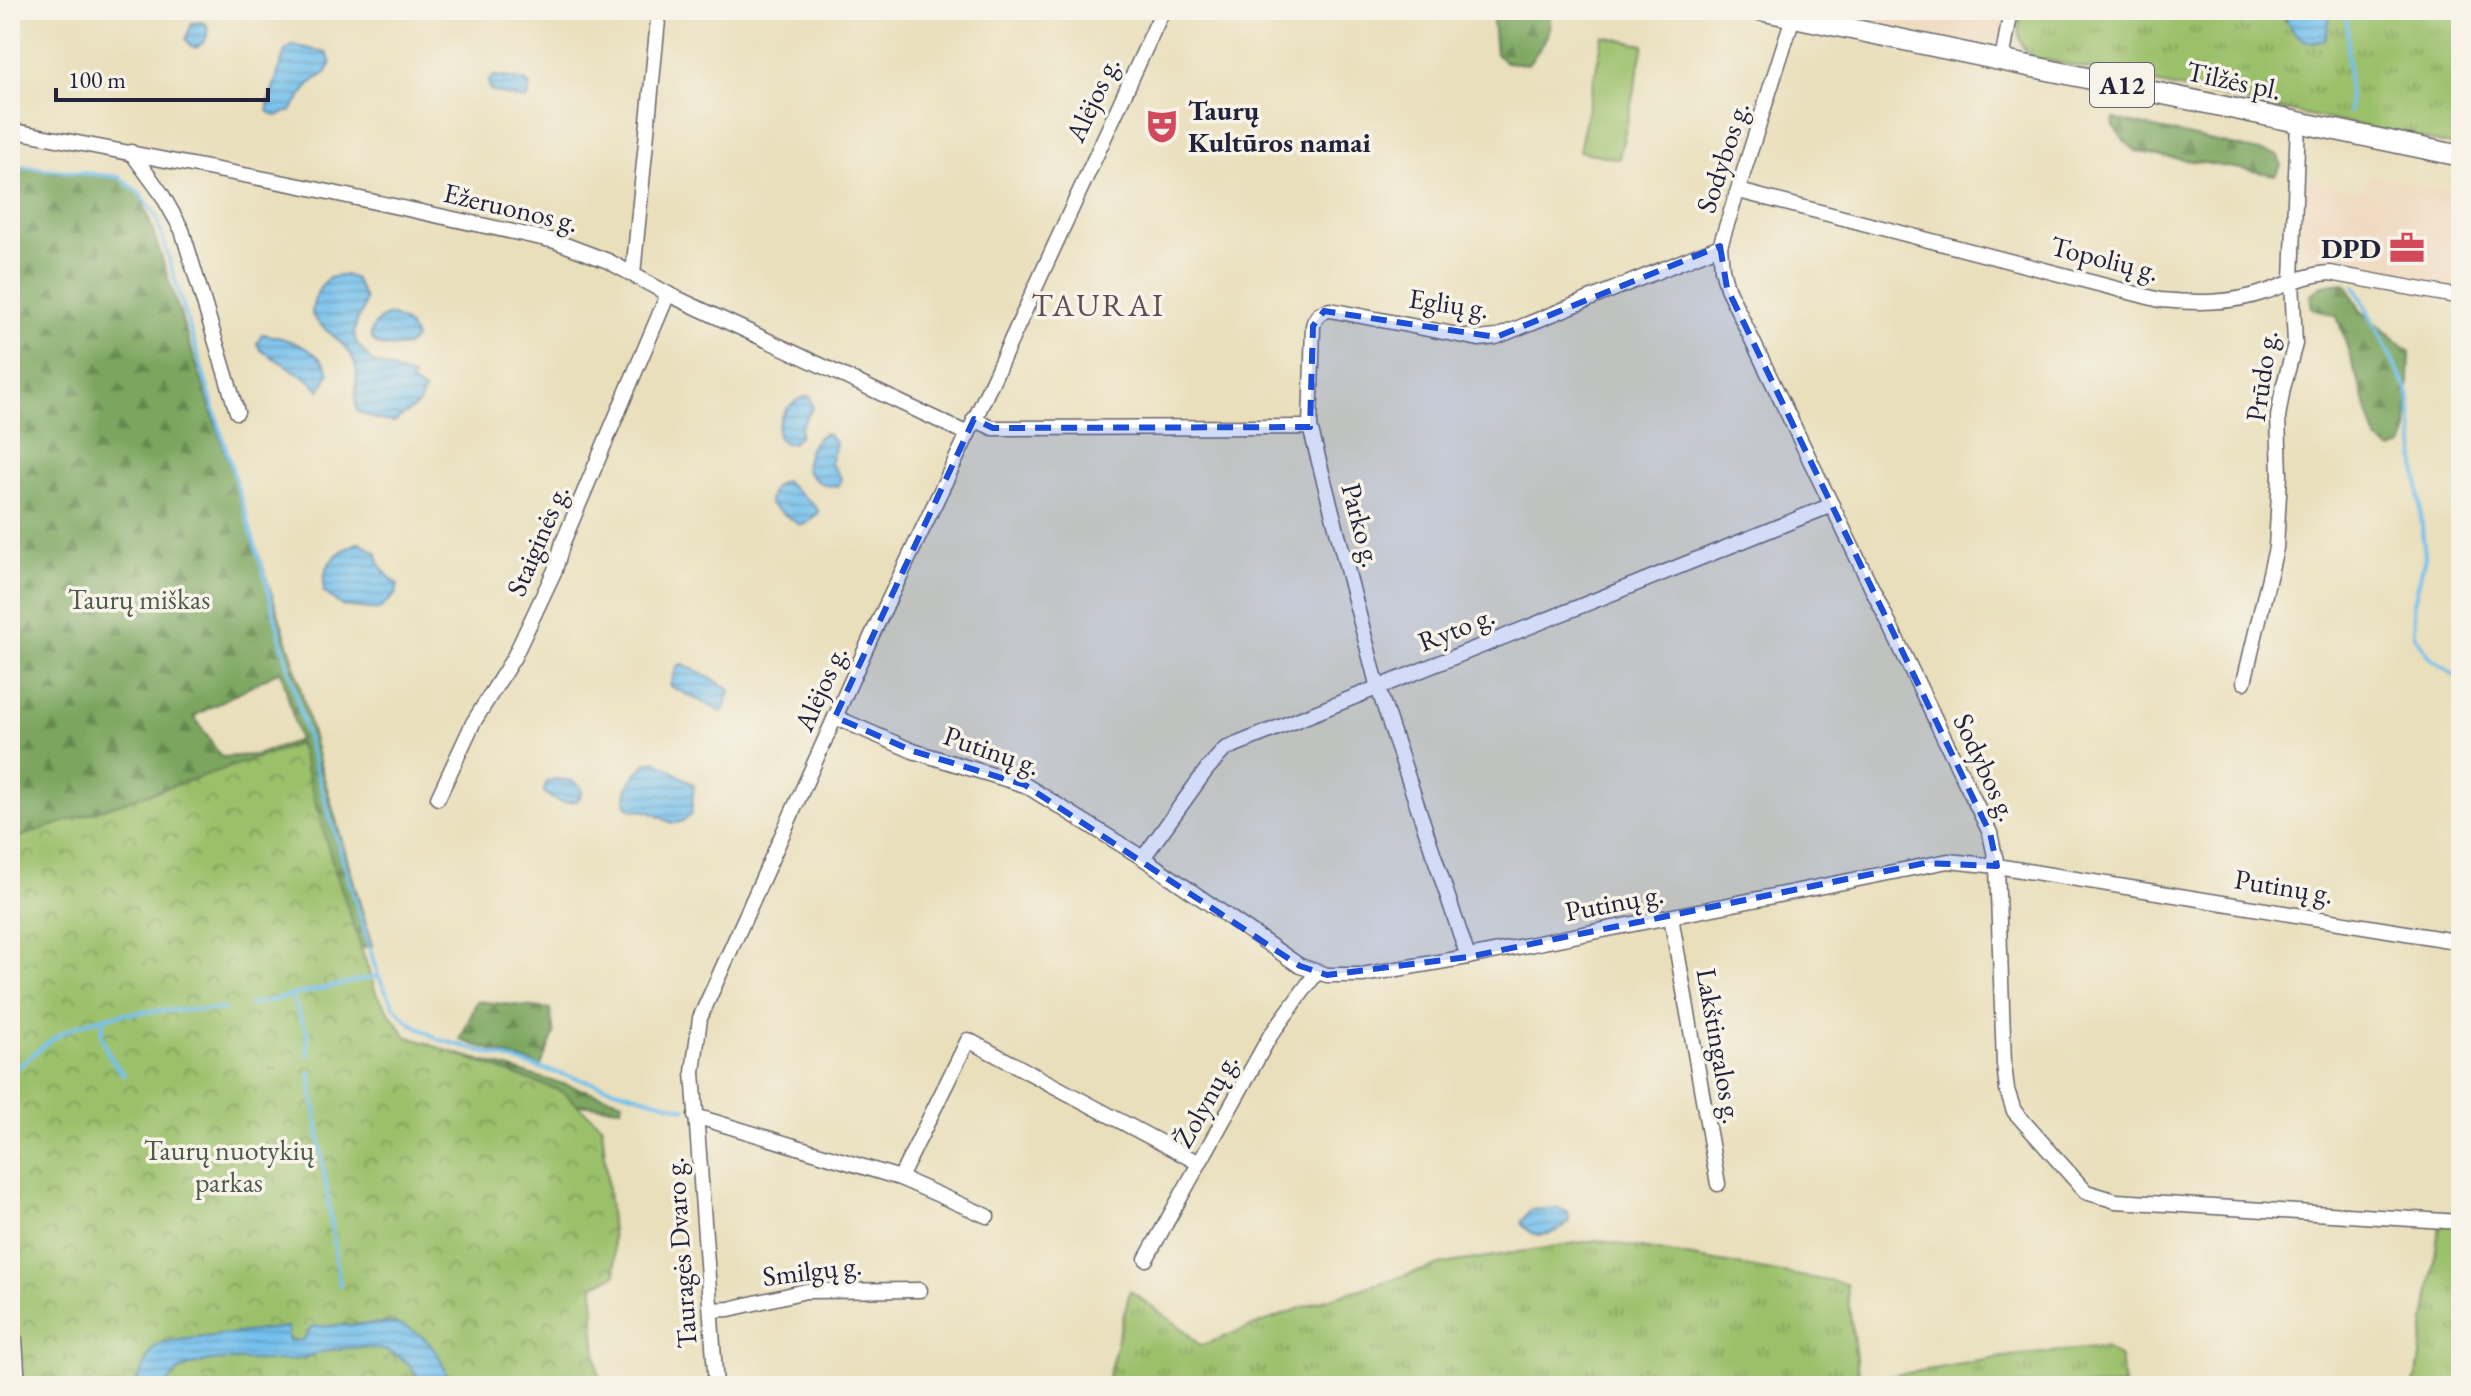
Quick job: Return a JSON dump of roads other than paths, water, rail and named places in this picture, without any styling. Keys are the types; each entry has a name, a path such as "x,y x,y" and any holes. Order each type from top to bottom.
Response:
{"highway":[{"name":"Tilžės pl.","path":"1760,10 2461,156"}],"street":[{"path":"633,274 659,10"},
{"name":"Alėjos g.","path":"695,1116 693,1053 700,1018 835,717 1163,10"},
{"path":"2002,61 2011,10"},
{"name":"Sodybos g.","path":"1793,17 1720,246 1722,269 1727,288 1990,833 1997,866 2002,1036 2007,1090 2014,1111 2086,1192 2116,1201 2461,1222"},
{"name":"Prūdo g.","path":"2244,682 2276,548 2280,475 2278,417 2295,344 2292,280 2298,122"},
{"name":"Ežeruonos g.","path":"10,130 131,152 555,241 599,257 668,294 968,434"},
{"path":"131,152 161,193 182,230 237,412"},
{"name":"Topolių g.","path":"1739,191 2160,300 2198,303 2226,301 2265,292 2292,280 2330,273 2461,297"},
{"name":"Eglių g.","path":"1310,427 1313,326 1315,318 1324,311 1479,339 1496,337 1720,246"},
{"name":"Staiginės g.","path":"438,798 473,723 514,657 549,583 563,542 668,294"},
{"path":"974,419 993,428 1310,427"},
{"name":"Parko g.","path":"1310,427 1378,688 1468,957"},
{"name":"Ryto g.","path":"1143,858 1225,749 1832,505"},
{"name":"Putinų g.","path":"835,717 913,751 1025,785 1143,858 1300,966 1345,976 1468,957 1925,863 1963,861 2461,942"},
{"name":"Lakštingalos g.","path":"1671,917 1718,1184"},
{"name":"Žolynų g.","path":"1146,1259 1270,1036 1317,972"},
{"path":"900,1178 968,1040 1199,1163"},
{"path":"695,1116 900,1178 987,1216"},
{"name":"Tauragės Dvaro g.","path":"695,1116 716,1386"},
{"name":"Smilgų g.","path":"711,1310 729,1309 806,1291 920,1290"},
{"path":"15,1340 18,1386"}],"water":[{"path":"2284,10 2331,10 2325,40 2310,42 2298,36"},
{"path":"192,23 207,25 207,35 196,48 186,39"},
{"path":"293,45 327,53 331,64 327,72 310,84 291,111 276,116 268,111 268,104 285,51"},
{"path":"494,76 523,80 530,85 528,98 523,100 491,91 488,82"},
{"path":"345,275 355,279 365,299 354,332 356,342 372,362 413,377 410,381 424,391 419,404 394,422 378,420 357,411 357,373 353,359 312,315 315,299 324,282 328,278"},
{"path":"390,315 406,324 413,333 415,338 407,346 384,347 372,338 375,324"},
{"path":"262,334 291,341 319,357 329,373 320,391 308,379 261,350 257,344"},
{"path":"810,396 813,407 800,428 800,435 792,443 785,443 778,438 777,431 782,417 791,405"},
{"path":"826,433 836,443 831,462 841,478 838,486 819,482 805,469 811,448"},
{"path":"784,481 819,512 806,524 800,525 769,504 773,490"},
{"path":"360,542 377,553 381,567 398,585 396,594 379,610 342,606 324,592 327,567 343,550"},
{"path":"683,664 727,687 730,691 722,712 670,686 678,665"},
{"path":"657,761 694,785 691,815 681,822 672,823 648,811 627,806 631,781 648,762"},
{"path":"555,779 572,781 581,787 578,800 560,802 544,792 546,782"},
{"path":"1558,1208 1568,1212 1569,1221 1551,1233 1532,1232 1521,1222 1530,1210"},
{"path":"387,1323 410,1329 429,1343 442,1362 449,1386 422,1386 413,1370 400,1358 374,1348 356,1348 330,1350 293,1360 201,1363 182,1370 166,1386 135,1386 152,1349 164,1342 287,1327 289,1341 303,1340 311,1327"}],"waterway":[{"path":"2347,10 2349,112"},
{"path":"10,165 119,177 141,195 156,216 267,585 310,749 378,976 394,1006 409,1022 438,1039 686,1109"},
{"path":"2355,286 2409,393 2425,557 2414,602 2415,636 2430,657 2461,680"},
{"path":"250,1005 378,976"},
{"path":"292,998 307,1032 308,1056"},
{"path":"10,1075 59,1035 97,1019 139,1012 224,1009"},
{"path":"105,1018 103,1041 124,1075"},
{"path":"310,1072 340,1285"}],"place":[{"name":"Taurų Kultūros namai","path":"1162,126"},
{"name":"DPD","path":"2407,248"}],"district":[{"name":"TAURAI","path":"1098,305"}],"park label":[{"name":"Taurų miškas","path":"139,599"},
{"name":"Taurų nuotykių parkas","path":"229,1166"}]}
